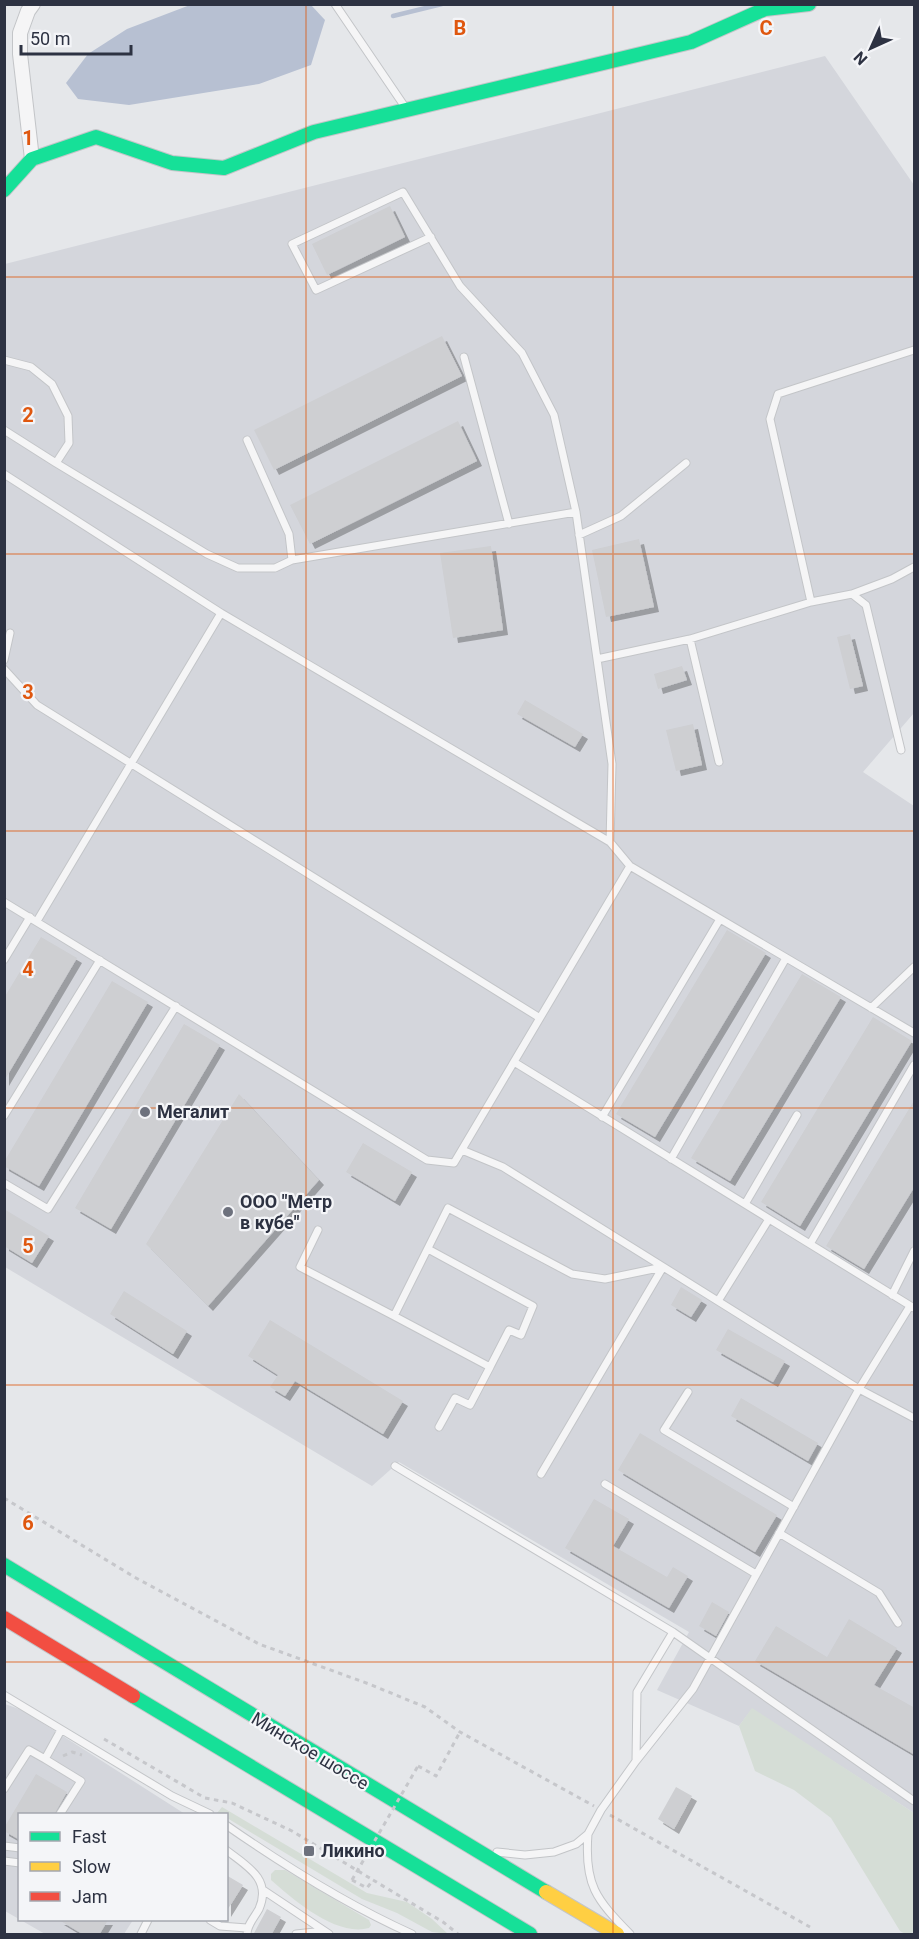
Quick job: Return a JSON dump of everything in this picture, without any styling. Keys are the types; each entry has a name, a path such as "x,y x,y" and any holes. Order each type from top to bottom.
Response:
{"main road":[{"path":"4,190 32,159 96,137 172,163 224,168 314,132 691,42 765,9 808,4"},
{"name":"Минское шоссе","path":"4,1565 617,1935"},
{"path":"4,1618 530,1935"}],"street":[{"path":"32,159 20,54 20,33 33,4"}],"lane":[{"path":"335,4 408,111"},
{"path":"430,237 316,290 292,244 403,192 460,286 522,353 554,415 576,512 612,764 610,842"},
{"path":"811,602 770,419 778,394 915,350"},
{"path":"464,357 509,524"},
{"path":"4,360 31,367 52,384 68,416 69,443 56,463"},
{"path":"4,430 207,554 238,568 275,568 292,560 576,512"},
{"path":"247,440 289,534 292,560"},
{"path":"579,535 621,516 686,463"},
{"path":"4,474 221,613 610,842 630,866 915,1033"},
{"path":"597,659 690,639 811,602 852,594 892,579 915,567"},
{"path":"852,594 866,605 901,750"},
{"path":"37,921 221,613"},
{"path":"4,660 10,633"},
{"path":"690,639 719,762"},
{"path":"4,669 37,705 540,1018"},
{"path":"4,902 427,1160 454,1164 630,866"},
{"path":"4,960 30,917"},
{"path":"602,1117 720,919"},
{"path":"671,1159 786,958"},
{"path":"4,1116 100,960"},
{"path":"871,1008 915,967"},
{"path":"4,1183 48,1209 176,1006"},
{"path":"474,1849 525,1855 554,1852 576,1844 588,1834 601,1810 636,1761 693,1689 859,1389 913,1307 514,1062"},
{"path":"810,1244 915,1065"},
{"path":"745,1204 797,1115"},
{"path":"462,1150 503,1167 859,1389 915,1418"},
{"path":"394,1316 448,1208 572,1274 605,1279 663,1267"},
{"path":"718,1301 769,1219"},
{"path":"318,1230 300,1267 490,1367"},
{"path":"428,1249 533,1306 521,1335 509,1330 470,1405 455,1398 439,1427"},
{"path":"892,1294 915,1251"},
{"path":"541,1474 663,1267"},
{"path":"688,1392 664,1430 794,1507"},
{"path":"395,1466 673,1632 915,1801"},
{"path":"605,1484 756,1574"},
{"path":"779,1533 879,1593 898,1623"},
{"path":"636,1761 637,1692 673,1632"},
{"path":"4,1695 172,1797 207,1813"},
{"path":"45,1759 62,1730"},
{"path":"4,1789 29,1750 81,1781 61,1813"},
{"path":"228,1827 277,1860 365,1911 412,1935"},
{"path":"588,1834 586,1852 589,1878 604,1907 630,1935"},
{"path":"228,1851 253,1870 263,1890 328,1935"},
{"path":"212,1921 220,1926 247,1931 258,1910 263,1890"},
{"path":"141,1935 148,1921"},
{"path":"296,1935 315,1932 328,1935"}],"path":[{"path":"4,1498 136,1578 259,1644 369,1684 424,1707 460,1732 810,1928"},
{"path":"373,1880 367,1888 352,1880 417,1766 436,1776 460,1732"},
{"path":"104,1739 205,1798 232,1803 292,1831 443,1922 458,1935"},
{"path":"63,1756 72,1752 82,1755"}],"shaded area":[{"path":"825,56 914,185 914,713 863,772 914,806 914,1813 752,1709 739,1726 657,1690 689,1632 399,1462 372,1486 5,1267 5,264"},
{"path":"5,1704 22,1710 183,1813 18,1813 18,1919 5,1911"},
{"path":"752,1708 914,1813 914,1934 905,1934 900,1931 831,1818 794,1790 755,1771 739,1726"},
{"path":"222,1807 367,1893 407,1902 432,1919 448,1934 432,1932 397,1913 362,1899 228,1819 228,1813 217,1813"},
{"path":"275,1870 285,1870 369,1920 371,1925 369,1928 356,1929 343,1927 316,1915 271,1880 271,1874"},
{"path":"23,1921 132,1921 124,1934 45,1934"}],"water":[{"path":"190,5 311,5 325,20 311,65 259,84 129,105 78,99 66,83 88,54 127,29"}],"building":[{"path":"390,206 405,237 327,275 312,244"},
{"path":"442,336 462,376 274,470 254,430"},
{"path":"458,421 477,461 310,544 290,505"},
{"path":"639,539 654,607 606,617 592,550"},
{"path":"491,546 503,630 453,638 440,553"},
{"path":"850,634 863,686 850,689 837,637"},
{"path":"682,666 687,680 658,689 654,674"},
{"path":"525,700 583,734 575,747 517,714"},
{"path":"693,724 702,765 676,771 666,730"},
{"path":"727,930 766,953 655,1137 616,1114"},
{"path":"41,937 77,958 4,1081 4,998"},
{"path":"802,974 841,997 730,1181 691,1158"},
{"path":"112,981 148,1002 39,1186 4,1166 4,1162"},
{"path":"873,1017 912,1041 800,1226 761,1202"},
{"path":"184,1024 220,1045 111,1229 75,1208"},
{"name":"ООО \"Метр в кубе\"","path":"239,1094 319,1180 208,1306 146,1244"},
{"path":"915,1099 915,1186 864,1269 826,1246"},
{"path":"363,1143 412,1172 395,1201 346,1172"},
{"path":"4,1209 49,1236 32,1263 4,1246"},
{"path":"681,1287 702,1300 691,1317 671,1305"},
{"path":"124,1291 187,1331 173,1354 110,1314"},
{"path":"270,1320 403,1401 383,1434 295,1381 285,1396 270,1387 278,1375 248,1356"},
{"path":"728,1329 785,1361 773,1382 716,1350"},
{"path":"741,1398 818,1443 808,1461 731,1416"},
{"path":"640,1433 777,1515 755,1552 618,1470"},
{"path":"594,1499 629,1519 613,1546 667,1577 673,1567 688,1576 669,1608 565,1548"},
{"path":"712,1602 729,1612 716,1636 699,1626"},
{"path":"849,1619 897,1648 874,1685 915,1708 915,1755 755,1661 776,1626 827,1657"},
{"path":"36,1774 67,1792 55,1813 18,1813 18,1839 4,1831"},
{"path":"676,1787 692,1796 674,1829 658,1819"},
{"path":"228,1876 243,1885 228,1909"},
{"path":"267,1909 281,1917 271,1935 253,1935"},
{"path":"61,1921 107,1921 99,1935 84,1935"}],"waterway":[{"path":"393,16 442,4"}],"traffic: fast":[{"path":"4,190 32,159 96,137 172,163 224,168 314,132 691,42 765,9 809,4"},
{"path":"4,1565 546,1892"},
{"path":"133,1696 530,1934"}],"traffic: slow":[{"path":"546,1892 617,1934"}],"traffic: jam":[{"path":"4,1618 133,1696"}],"place":[{"name":"Мегалит","path":"145,1112"},
{"name":"ООО \"Метр в кубе\"","path":"228,1212"},
{"name":"Ликино","path":"309,1851"}]}
